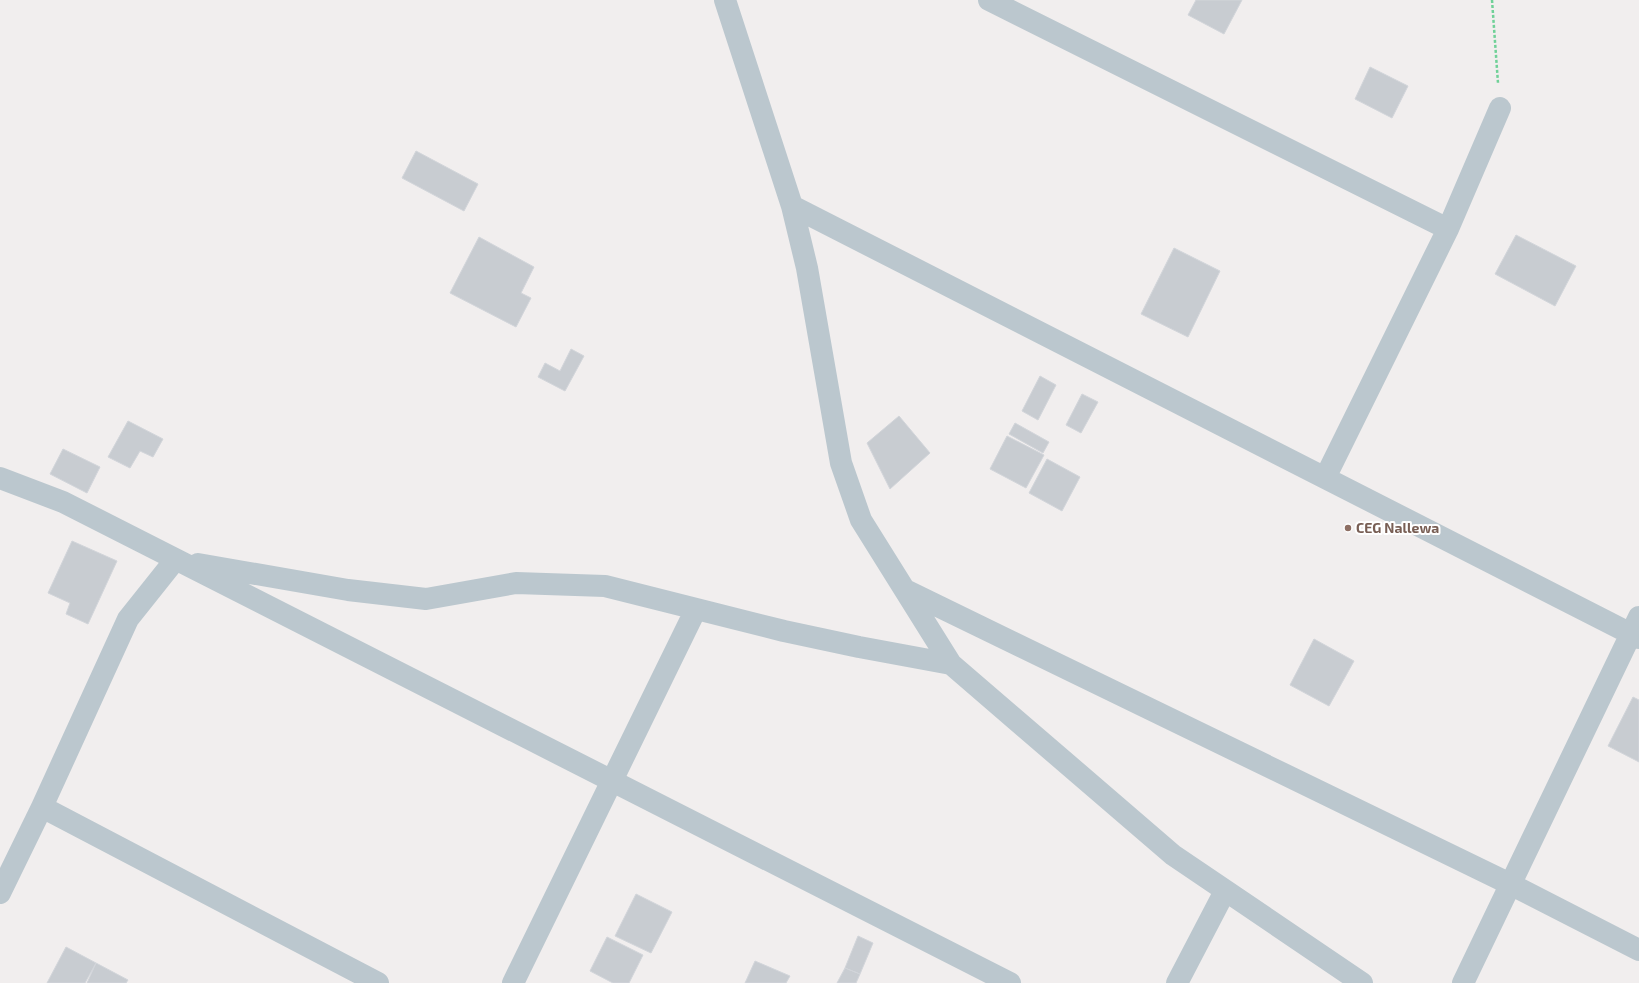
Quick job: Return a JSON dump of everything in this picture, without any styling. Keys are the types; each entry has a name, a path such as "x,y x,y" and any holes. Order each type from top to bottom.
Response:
{"street":[{"path":"725,0 792,206 807,268 841,464 861,520 951,664 1173,856 1362,983"},
{"path":"989,0 1448,229"},
{"path":"1326,478 1448,229 1500,108"},
{"path":"792,206 1326,478 1636,630 1510,884 1463,983"},
{"path":"0,478 63,502 1010,983"},
{"path":"175,560 348,590 426,599 516,583 605,586 784,631 951,664"},
{"path":"0,893 42,806 128,619 175,560"},
{"path":"905,590 1510,884 1639,950"},
{"path":"513,983 696,609"},
{"path":"42,806 378,983"},
{"path":"1177,983 1225,891"}],"path":[{"path":"1492,0 1500,108"}],"building":[{"path":"1196,0 1242,0 1224,34 1188,15"},
{"path":"1370,67 1408,86 1392,118 1355,99"},
{"path":"416,151 478,184 464,211 402,178"},
{"path":"1516,235 1576,266 1555,306 1495,274"},
{"path":"479,237 534,267 521,293 531,298 516,327 450,293"},
{"path":"1174,248 1220,271 1188,337 1141,314"},
{"path":"571,349 584,356 565,391 538,377 545,363 560,371"},
{"path":"1040,376 1056,385 1038,420 1022,411"},
{"path":"1082,394 1098,402 1081,433 1066,425"},
{"path":"899,416 930,453 890,489 867,443"},
{"path":"128,421 163,439 153,457 140,451 130,468 108,457"},
{"path":"1015,423 1049,442 1043,453 1009,434"},
{"path":"1007,436 1044,455 1026,488 990,469"},
{"path":"63,449 100,467 87,493 50,474"},
{"path":"1047,459 1080,477 1062,511 1029,493"},
{"path":"72,541 117,561 88,624 66,614 70,603 48,593"},
{"path":"1314,639 1354,661 1329,706 1290,685"},
{"path":"1633,697 1639,700 1639,762 1608,746"},
{"path":"636,894 672,912 651,953 615,936"},
{"path":"858,936 873,943 860,974 845,968"},
{"path":"607,937 643,955 629,983 613,983 590,971"},
{"path":"66,947 96,963 85,983 47,983"},
{"path":"755,961 790,976 786,983 745,983"},
{"path":"96,963 128,980 126,983 87,983"},
{"path":"845,968 860,974 856,983 837,983"}],"place":[{"name":"CEG Nallewa","path":"1348,528"}]}
